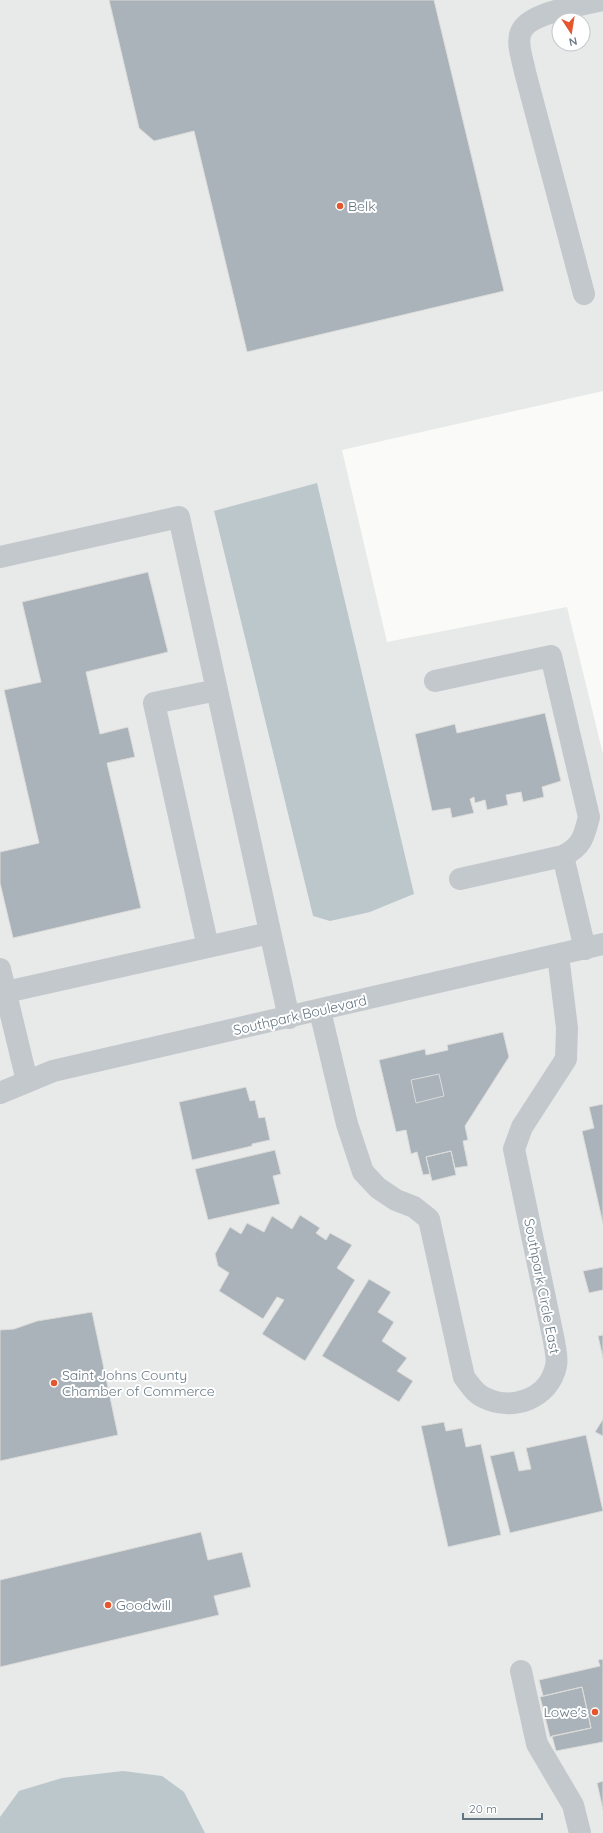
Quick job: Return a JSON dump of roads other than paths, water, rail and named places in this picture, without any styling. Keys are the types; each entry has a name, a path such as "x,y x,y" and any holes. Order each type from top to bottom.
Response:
{"street":[{"path":"584,294 525,72 520,48 521,32 530,21 550,13 603,0"},
{"path":"0,557 178,517 289,1018"},
{"path":"435,681 551,656 589,817 584,835 576,849 563,856 460,879"},
{"path":"208,947 154,703 217,690"},
{"path":"563,856 594,946"},
{"path":"6,992 270,933"},
{"name":"Southpark Boulevard","path":"0,1093 54,1071 320,1011 594,946"},
{"name":"Southpark Circle East","path":"320,1011 347,1124 363,1172 378,1188 396,1200 414,1207 429,1219 464,1377 482,1397 496,1402 511,1404 530,1399 543,1391 552,1379 557,1365 554,1342 514,1149 522,1127 566,1059 567,1028 558,955"},
{"path":"0,969 27,1081"},
{"path":"521,1671 537,1744 573,1805 580,1833"}],"place":[{"name":"Belk","path":"340,206"},
{"name":"Saint Johns County Chamber of Commerce","path":"54,1383"},
{"name":"Goodwill","path":"108,1605"},
{"name":"Lowe's","path":"595,1712"}]}
